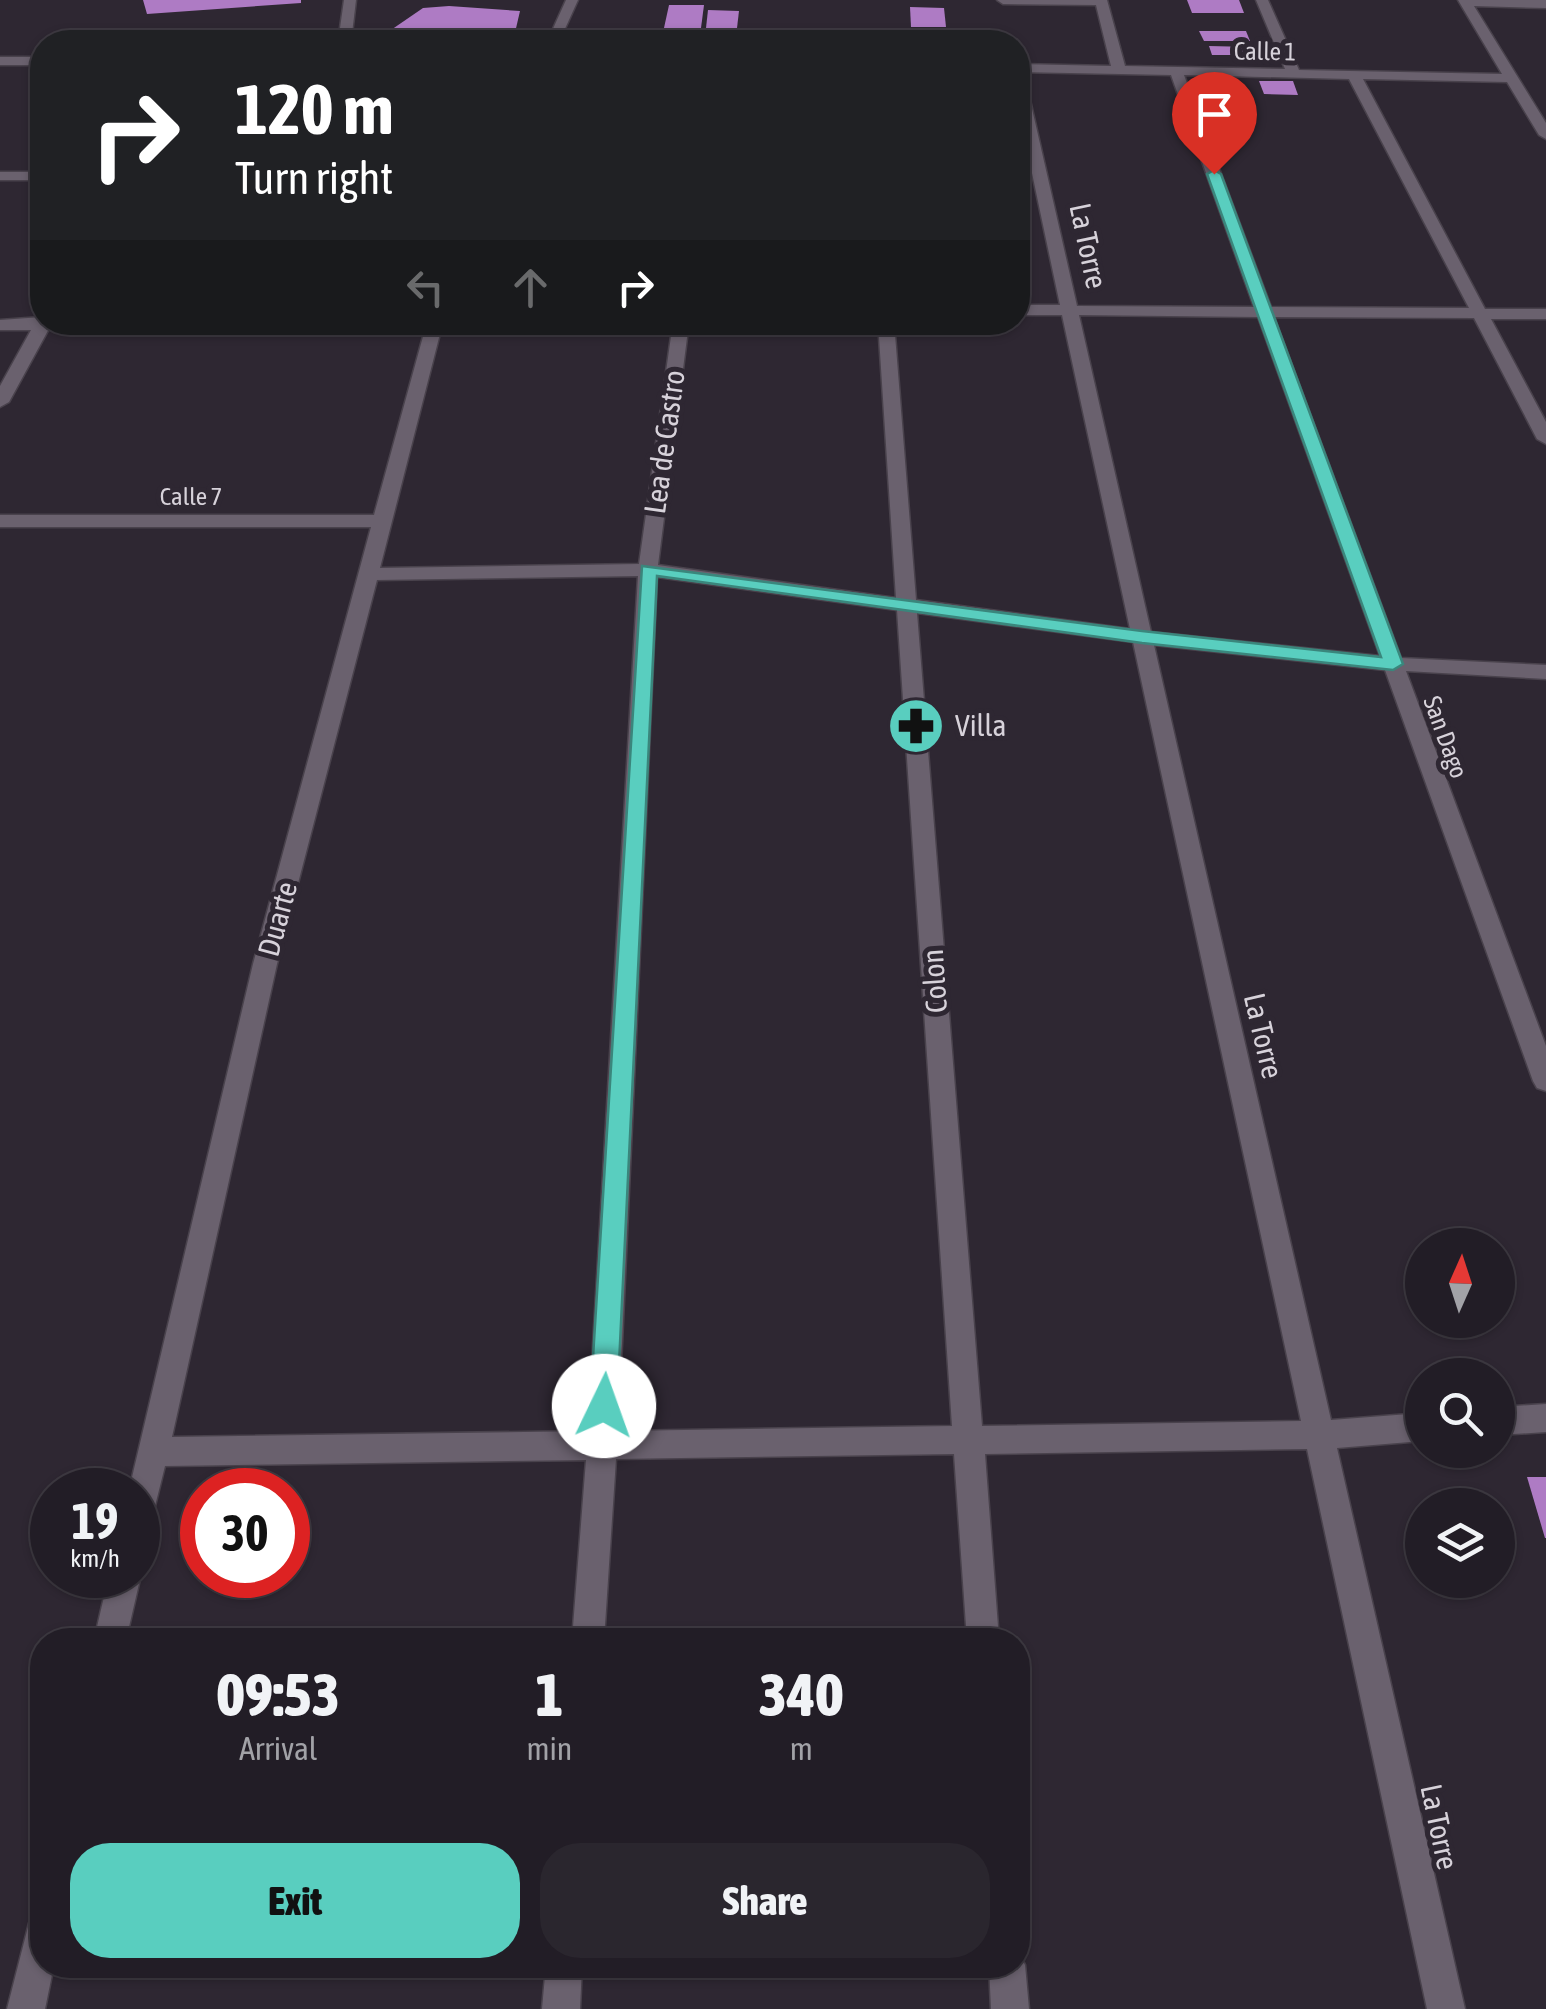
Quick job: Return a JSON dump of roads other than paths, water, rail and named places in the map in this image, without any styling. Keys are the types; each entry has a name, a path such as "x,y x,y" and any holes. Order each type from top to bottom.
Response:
{"street":[{"path":"346,30 350,0"},
{"path":"558,30 572,0"},
{"path":"1003,0 1101,1 1119,70"},
{"path":"1262,0 1294,74"},
{"path":"1465,1 1546,4"},
{"path":"1465,1 1546,136"},
{"path":"0,61 30,61"},
{"name":"Calle 1","path":"1030,68 1511,78"},
{"name":"San Dago","path":"1176,72 1546,1081"},
{"path":"1354,75 1546,439"},
{"name":"La Torre","path":"1030,133 1446,2009"},
{"path":"0,176 30,176"},
{"path":"1030,310 1546,314"},
{"path":"0,325 30,324"},
{"path":"0,402 37,335"},
{"name":"Duarte","path":"149,1468 266,964 432,335"},
{"name":"Lea de Castro","path":"589,1628 648,570 679,335"},
{"name":"Colon","path":"887,335 983,1628"},
{"name":"Calle 7","path":"0,521 382,521"},
{"path":"369,574 648,570 907,602 1142,637 1393,664 1546,672"},
{"path":"1515,1421 1546,1418"},
{"path":"153,1452 1319,1436 1405,1428"},
{"path":"113,1628 120,1598"},
{"path":"26,2009 33,1978"},
{"path":"561,2009 563,1978"},
{"path":"1008,1978 1010,2009"}],"place":[{"name":"Villa","path":"916,726"}]}
